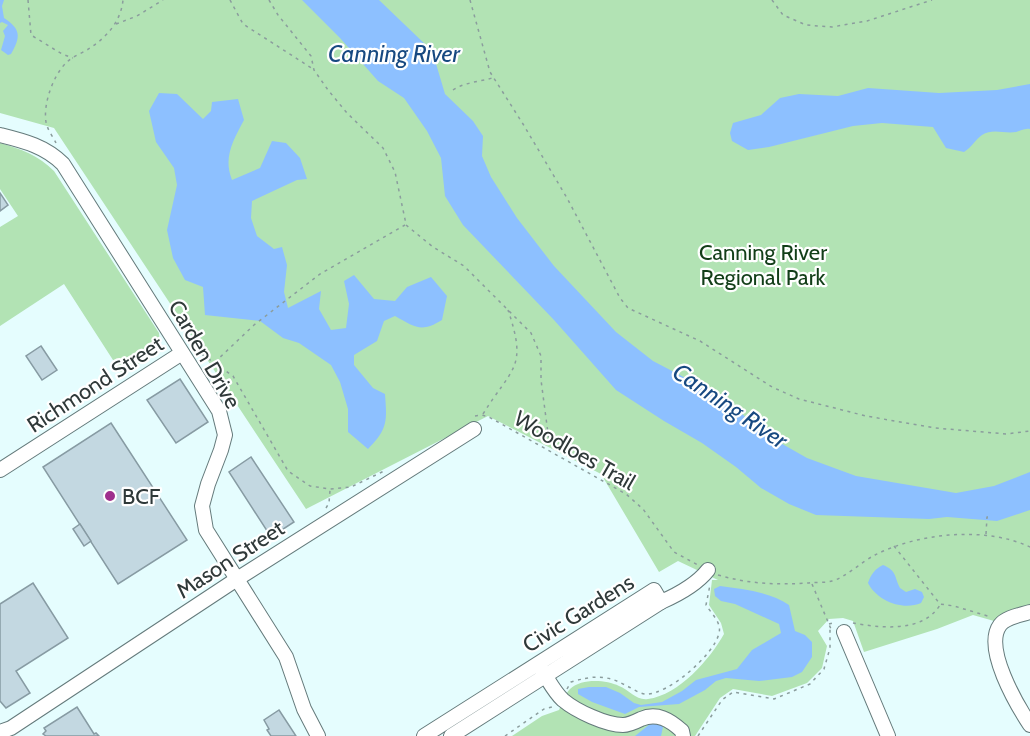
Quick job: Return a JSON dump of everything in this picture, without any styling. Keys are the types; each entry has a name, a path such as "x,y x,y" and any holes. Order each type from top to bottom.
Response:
{"street":[{"name":"Carden Drive","path":"0,135 32,143 53,154 63,164 219,411 225,435 202,506 206,530 286,657 304,709 318,736"},
{"name":"Richmond Street","path":"0,470 182,353"},
{"name":"Mason Street","path":"5,732 471,426"},
{"path":"11,445 19,458"},
{"path":"661,602 675,596 710,572"},
{"name":"Civic Gardens","path":"424,736 442,731 535,660 654,590 661,602 450,736"},
{"path":"1030,612 1008,619 1000,625 995,638 1003,675 1011,694 1030,725"},
{"path":"841,626 888,736"},
{"path":"535,660 562,699 592,717 626,726 649,716 658,717 673,722 682,731 683,736"}],"path":[{"path":"28,0 31,35 62,54 74,58"},
{"path":"116,24 123,0"},
{"path":"57,146 46,123 52,85 58,73 67,62 91,48 116,24 136,16 163,0"},
{"path":"230,0 243,24 314,70 348,113 383,148 395,172 406,225 433,247 464,266 531,333 541,356 541,380 549,441 544,448"},
{"path":"269,0 278,15 311,56 314,70"},
{"path":"470,0 489,72 567,198 620,298 628,308 700,341 772,387 799,399 866,416 935,428 1006,434 1030,431"},
{"path":"772,0 783,15 806,26 832,27 867,21 932,0"},
{"path":"453,90 466,83 493,77"},
{"path":"214,363 254,325 320,274 406,225"},
{"path":"482,415 496,393 507,382 515,366 518,348 508,309"},
{"path":"196,351 233,376 288,471 310,486 330,489 351,487 383,471"},
{"name":"Woodloes Trail","path":"471,426 477,415 482,415 626,494 643,508 674,552 710,572 746,582 776,585 833,581 872,556 894,546 935,537 986,535 1010,538 1030,547"},
{"path":"323,524 320,518 329,503 330,489"},
{"path":"986,535 987,517 992,517"},
{"path":"894,546 940,604 984,614 993,618 1000,625"},
{"path":"505,736 544,709 559,705 571,682 595,676 618,681 648,694 667,687 693,669 715,642 720,632 719,624 706,604 710,572"},
{"path":"811,583 829,624"},
{"path":"829,624 893,628 915,623 930,616 940,604"},
{"path":"829,624 835,621 841,626"},
{"path":"698,736 722,700 733,692 774,699 810,684 824,669 830,648 841,626"}],"green space":[{"name":"Canning River Regional Park","path":"0,0 1030,0 1030,606 999,616 994,621 973,615 864,652 853,621 843,618 829,619 818,631 827,646 822,668 807,683 772,696 733,689 720,698 695,736 512,736 542,716 559,710 568,691 581,683 608,682 637,697 648,699 671,691 682,683 711,654 724,634 721,623 709,605 712,580 718,580 678,561 659,572 601,474 488,416 306,509 54,128 0,113"},
{"path":"0,143 29,153 54,171 159,333 160,345 152,356 122,374 64,284 0,326 0,227 18,216 0,189"}],"water":[{"path":"0,0 4,0 2,6 4,18 14,26 18,34 14,48 8,55 1,50 5,36 3,31 8,25 0,23"},
{"name":"Canning River","path":"302,0 379,0 428,47 434,57 445,94 473,121 483,136 482,156 491,177 517,218 554,266 616,332 653,361 736,408 761,432 807,458 856,476 956,493 994,486 1030,472 1030,510 997,521 947,517 929,519 816,515 789,504 761,488 702,443 616,390 554,320 463,225 445,196 441,158 427,131 404,98 378,81"},
{"path":"1030,84 1030,129 986,133 964,152 946,148 933,127 882,123 853,126 748,150 732,141 730,133 733,123 761,115 780,98 799,94 838,96 868,88 939,93 997,90"},
{"path":"159,93 177,94 203,119 211,111 212,102 238,99 244,120 230,149 229,172 232,180 260,168 272,141 286,143 300,158 307,179 297,180 252,201 251,218 257,236 274,249 282,247 287,265 284,292 288,308 321,291 319,309 331,330 346,328 349,304 344,281 354,275 374,299 395,301 407,287 431,277 447,296 442,320 429,326 418,327 395,316 384,321 377,341 354,355 354,365 373,388 385,394 385,424 368,449 348,432 348,409 340,382 331,365 299,343 283,338 260,321 205,315 203,287 185,280 173,258 167,230 177,185 174,168 156,142 149,111"},
{"path":"883,565 893,572 900,588 906,592 915,589 922,592 924,597 921,603 906,606 891,603 872,589 868,583 870,577"},
{"path":"720,586 765,594 789,605 795,631 805,635 812,642 812,657 802,672 792,677 759,681 726,678 716,681 705,690 679,704 639,707 625,714 592,702 578,694 578,689 606,687 641,705 662,702 696,680 737,669 752,650 781,633 779,624 735,604 721,601 715,596 714,589"},
{"path":"657,722 663,727 661,736 635,736 650,724"}],"building":[{"path":"0,193 8,205 0,211"},
{"path":"41,346 57,370 42,380 26,356"},
{"path":"180,379 208,422 176,443 147,400"},
{"name":"BCF","path":"111,423 187,540 118,584 43,467"},
{"path":"251,457 294,522 271,537 229,472"},
{"path":"80,524 91,541 84,546 73,529"},
{"path":"33,583 68,638 16,671 30,693 6,708 0,701 0,604"},
{"path":"77,707 94,734 99,736 46,736 43,734 46,731 44,728"},
{"path":"279,710 296,736 271,736 267,730 269,729 264,720"}],"place":[{"name":"BCF","path":"110,496"}]}
